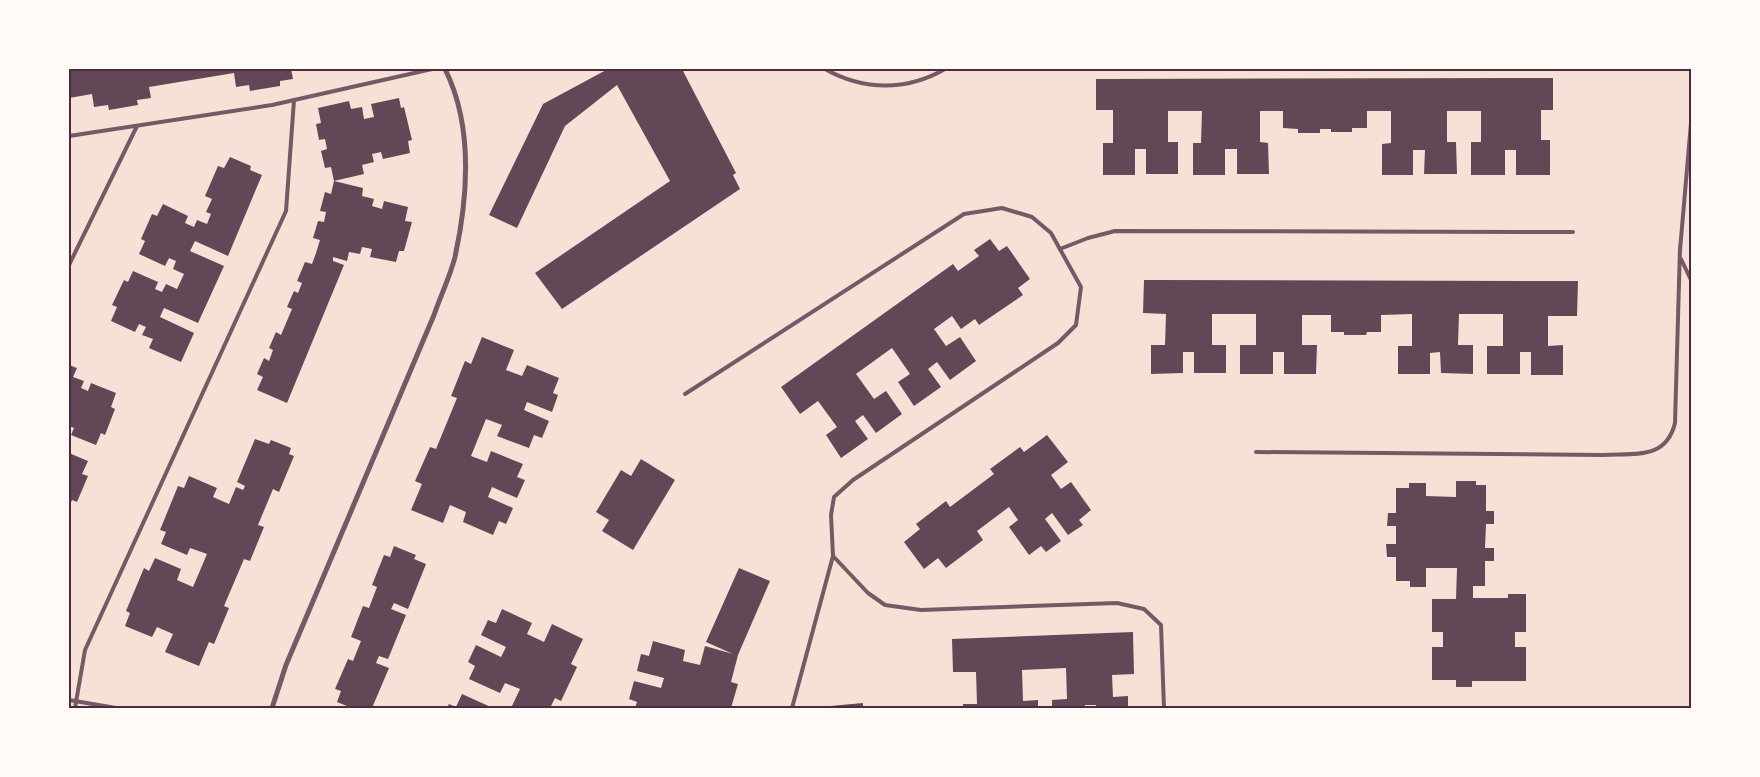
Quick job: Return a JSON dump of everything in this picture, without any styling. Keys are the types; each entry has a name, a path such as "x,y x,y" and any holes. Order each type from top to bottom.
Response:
{"street":[{"path":"272,708 286,666 434,315 454,259 465,197 464,141 456,90 445,69"}],"lane":[{"path":"69,136 294,100 432,69"},
{"path":"826,69 842,79 879,86 904,85 929,78 945,69"},
{"path":"75,708 85,650 286,211 294,100"},
{"path":"1256,452 1603,456 1657,451 1666,444 1673,434 1676,423 1680,248 1691,123"},
{"path":"69,264 137,126"},
{"path":"685,394 964,214 1002,208 1032,217 1051,233 1081,287 1076,325 1058,343 853,480 834,498 831,515 833,556 792,708"},
{"path":"1060,249 1115,230 1573,232"},
{"path":"1680,248 1682,263 1691,280"},
{"path":"833,556 868,593 885,605 921,610 1117,603 1144,610 1161,625 1164,708"},
{"path":"69,700 116,708"}],"building":[{"path":"69,69 291,69 293,79 280,81 280,86 250,91 249,85 236,87 234,73 149,87 151,98 137,100 138,105 109,110 108,105 94,107 92,94 69,98"},
{"path":"608,69 682,69 736,173 733,175 740,189 562,309 535,273 670,181 617,85 565,126 517,228 489,215 543,104"},
{"path":"1553,78 1553,110 1541,110 1541,140 1550,140 1550,175 1516,175 1516,150 1505,150 1505,175 1471,175 1471,142 1481,142 1481,111 1447,111 1447,142 1456,142 1457,174 1424,174 1425,150 1413,150 1413,175 1382,175 1382,144 1391,143 1391,111 1367,111 1367,128 1352,128 1352,132 1331,132 1331,129 1320,129 1320,133 1298,133 1298,129 1283,128 1283,111 1260,111 1260,142 1268,143 1269,174 1237,174 1237,149 1225,149 1225,175 1193,175 1193,143 1201,143 1202,111 1168,111 1168,142 1178,142 1178,174 1146,174 1146,149 1135,149 1135,175 1103,175 1103,143 1113,143 1113,110 1096,110 1096,79"},
{"path":"399,98 401,108 404,107 412,140 408,141 410,153 383,159 381,152 372,154 374,162 362,165 364,174 334,181 331,167 325,168 321,151 327,149 325,139 319,140 316,124 321,123 318,108 349,101 351,109 362,107 364,119 374,117 371,104"},
{"path":"230,157 251,166 250,170 262,175 228,256 195,241 190,251 224,266 198,323 164,308 160,317 194,333 181,362 149,348 153,339 142,335 146,327 139,324 135,332 111,321 117,307 112,305 124,280 128,282 133,271 158,282 155,289 162,292 166,284 177,289 184,274 173,269 176,261 169,258 165,266 139,254 145,241 141,239 152,214 157,216 163,204 188,216 185,223 194,227 197,220 207,224 211,214 206,212 212,199 205,196 218,166 224,168"},
{"path":"334,181 363,188 362,196 374,199 372,206 382,209 384,201 408,207 405,221 412,222 404,251 399,251 396,262 370,257 372,249 362,247 360,254 349,252 347,261 333,257 333,261 344,265 287,403 257,390 263,377 257,374 264,358 269,361 273,350 269,348 276,332 281,335 292,309 287,307 294,291 298,293 302,283 297,281 305,262 312,264 320,240 313,238 318,221 324,222 326,212 320,211 325,192 331,194"},
{"path":"990,239 999,251 1007,246 1030,279 1018,288 1023,295 979,325 975,319 961,329 952,316 934,329 946,346 960,337 976,361 950,380 937,362 928,369 941,387 914,406 898,382 910,374 892,348 856,374 874,399 886,391 902,414 876,433 863,415 855,421 868,439 841,458 826,435 837,427 818,401 800,414 781,387 953,264 958,271 979,256 974,250"},
{"path":"1144,280 1578,281 1577,316 1548,316 1548,346 1563,345 1563,375 1531,375 1531,352 1520,352 1520,374 1487,374 1487,346 1503,346 1503,314 1459,314 1458,345 1473,345 1473,374 1441,373 1440,352 1430,353 1430,374 1398,374 1398,346 1412,346 1412,314 1381,315 1381,332 1367,332 1366,335 1344,335 1344,332 1331,332 1331,315 1302,315 1302,345 1317,345 1316,374 1284,374 1284,352 1273,352 1273,374 1240,374 1240,345 1256,345 1256,314 1212,314 1212,345 1226,345 1226,373 1194,373 1194,352 1183,352 1183,373 1151,374 1151,345 1165,345 1166,314 1143,313"},
{"path":"482,337 514,350 506,370 522,376 527,365 559,378 553,393 558,395 552,412 527,402 524,410 549,421 542,438 534,435 529,448 497,436 502,425 486,419 471,456 487,462 491,451 523,464 517,477 525,480 517,498 492,487 488,497 513,508 506,524 499,521 493,535 463,522 466,512 450,505 443,523 411,510 422,484 415,481 430,447 436,449 457,398 451,396 465,361 471,364"},
{"path":"69,365 77,368 73,377 84,381 81,388 88,391 91,383 116,393 111,407 115,409 105,435 101,433 96,445 71,435 74,428 69,426"},
{"path":"1047,435 1068,462 1051,475 1061,489 1071,482 1091,510 1079,520 1083,525 1068,535 1052,513 1045,519 1061,541 1046,552 1041,546 1029,555 1009,527 1018,520 1009,507 977,531 983,540 946,568 938,558 924,569 904,542 920,529 916,524 946,501 950,507 994,474 990,469 1020,447 1024,452"},
{"path":"255,439 269,444 271,440 291,448 289,454 294,456 279,492 273,489 258,525 264,527 250,561 244,559 224,606 229,608 214,644 209,642 199,666 165,652 173,634 157,627 152,637 125,626 130,613 126,611 144,568 149,571 155,558 181,569 177,580 193,587 207,554 190,548 187,555 161,544 166,532 160,530 178,486 184,488 189,476 217,488 213,497 229,504 236,487 243,490 245,486 237,482"},
{"path":"69,453 88,461 82,474 88,476 77,502 72,500 69,507"},
{"path":"641,459 675,480 633,550 602,531 609,520 596,512 621,470 631,476"},
{"path":"1456,481 1476,481 1476,485 1486,485 1486,511 1494,511 1494,524 1486,524 1485,548 1494,548 1494,561 1485,561 1485,586 1473,586 1473,598 1508,598 1508,594 1526,594 1526,632 1515,632 1515,647 1526,647 1526,681 1472,681 1472,687 1456,687 1456,680 1432,680 1432,647 1443,647 1443,632 1432,632 1432,599 1456,599 1457,568 1426,568 1426,587 1410,587 1410,581 1396,581 1396,557 1387,557 1386,544 1396,544 1396,526 1387,526 1388,513 1396,513 1396,488 1409,488 1409,483 1426,483 1426,496 1456,497"},
{"path":"394,546 416,555 414,559 426,564 408,609 394,603 391,609 406,615 388,659 379,656 376,663 389,668 372,708 352,708 337,702 341,691 335,689 348,659 353,661 361,641 351,637 363,606 369,608 377,587 372,585 384,555 390,557"},
{"path":"739,568 770,581 738,655 731,682 738,684 731,708 635,708 637,702 629,699 634,681 661,688 664,678 637,671 641,654 649,656 653,641 685,650 683,661 700,665 705,646 733,654 706,642"},
{"path":"502,609 532,623 527,634 544,642 552,624 583,639 571,664 577,667 561,701 555,698 550,708 511,708 520,689 505,683 500,693 469,679 475,666 468,662 476,645 501,657 506,647 481,635 488,620 496,623"},
{"path":"1133,632 1134,674 1112,675 1113,697 1128,696 1128,708 1096,708 1096,705 1085,705 1085,708 1052,708 1052,700 1067,699 1066,668 1022,670 1023,701 1038,700 1038,708 963,708 963,704 977,704 976,672 953,672 952,639"},
{"path":"462,694 493,708 447,708 449,704 456,707"},
{"path":"863,703 863,708 830,708 830,706"}]}
